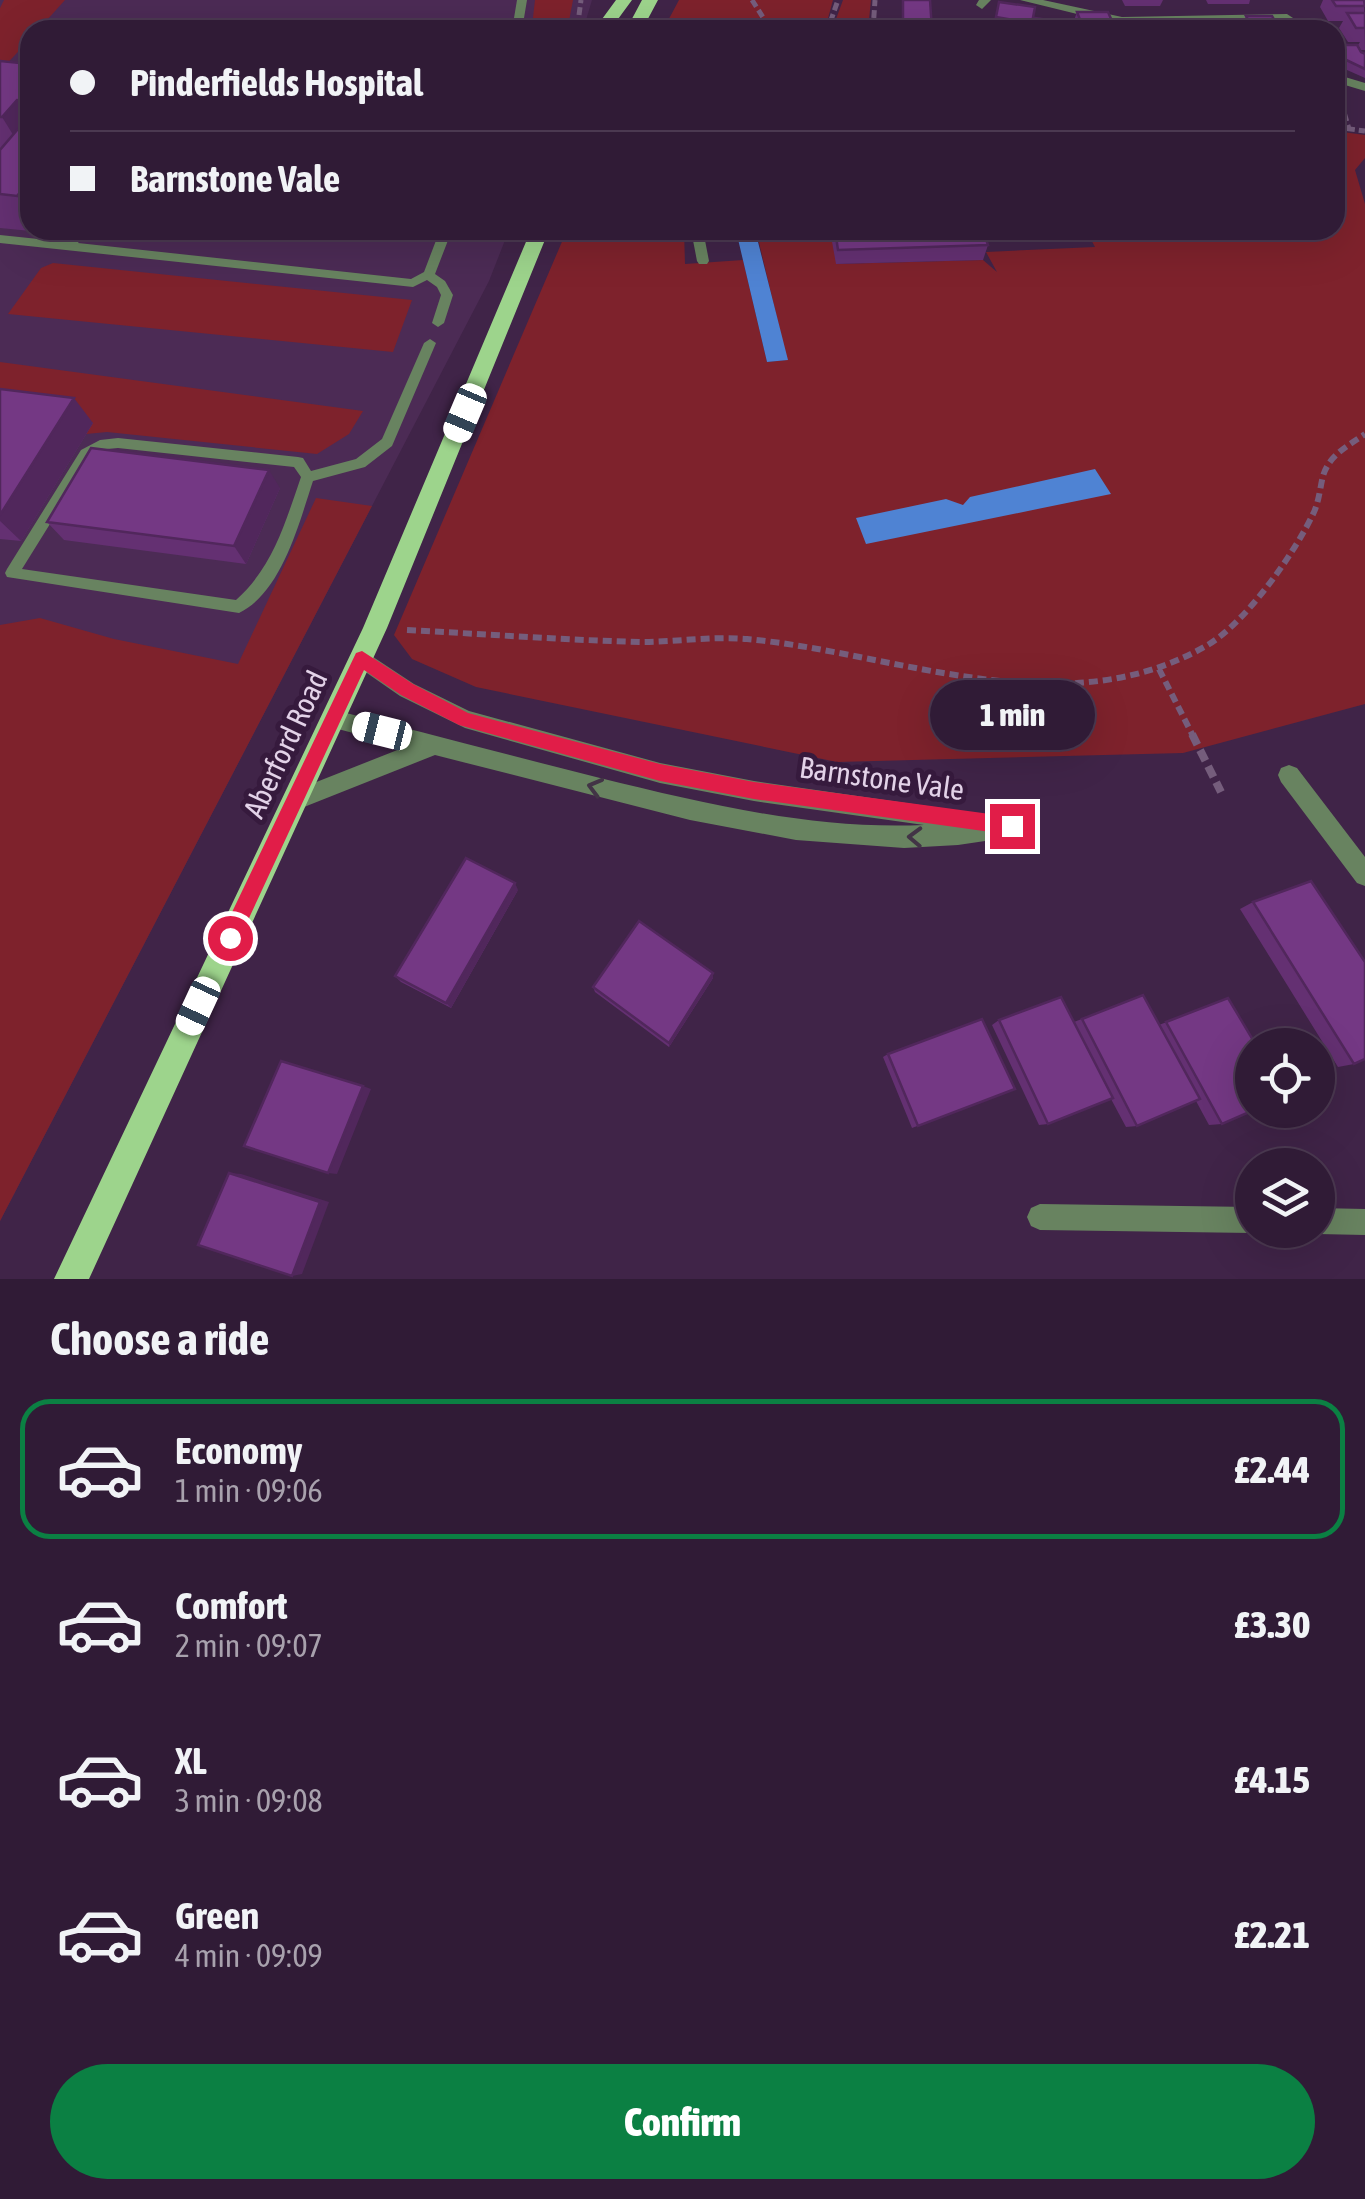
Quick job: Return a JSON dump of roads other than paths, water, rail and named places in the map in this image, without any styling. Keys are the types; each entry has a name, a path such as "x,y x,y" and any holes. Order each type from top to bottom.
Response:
{"main road":[{"name":"Aberford Road","path":"71,1279 376,628 536,240"}],"street":[{"path":"1026,0 1104,20"},
{"name":"Barnstone Vale","path":"334,719 664,804 777,828 932,838 1012,826 754,791 660,772 465,720 407,690 362,658"},
{"path":"294,801 435,745"},
{"path":"1289,775 1365,875"},
{"path":"1040,1217 1235,1220"},
{"path":"1335,1221 1365,1222"}],"lane":[{"path":"0,239 413,283 428,275 442,240"},
{"path":"70,246 74,240"},
{"path":"700,240 703,261"},
{"path":"428,275 447,294 438,323"},
{"path":"308,477 360,463 387,442 430,343"},
{"path":"106,444 298,462 308,477 275,567 261,588 239,606 6,573 86,454 106,444"}],"water":[{"path":"738,240 758,240 788,360 767,362"},
{"path":"1095,469 1111,494 866,544 856,518 946,499 963,505 970,497"}]}
